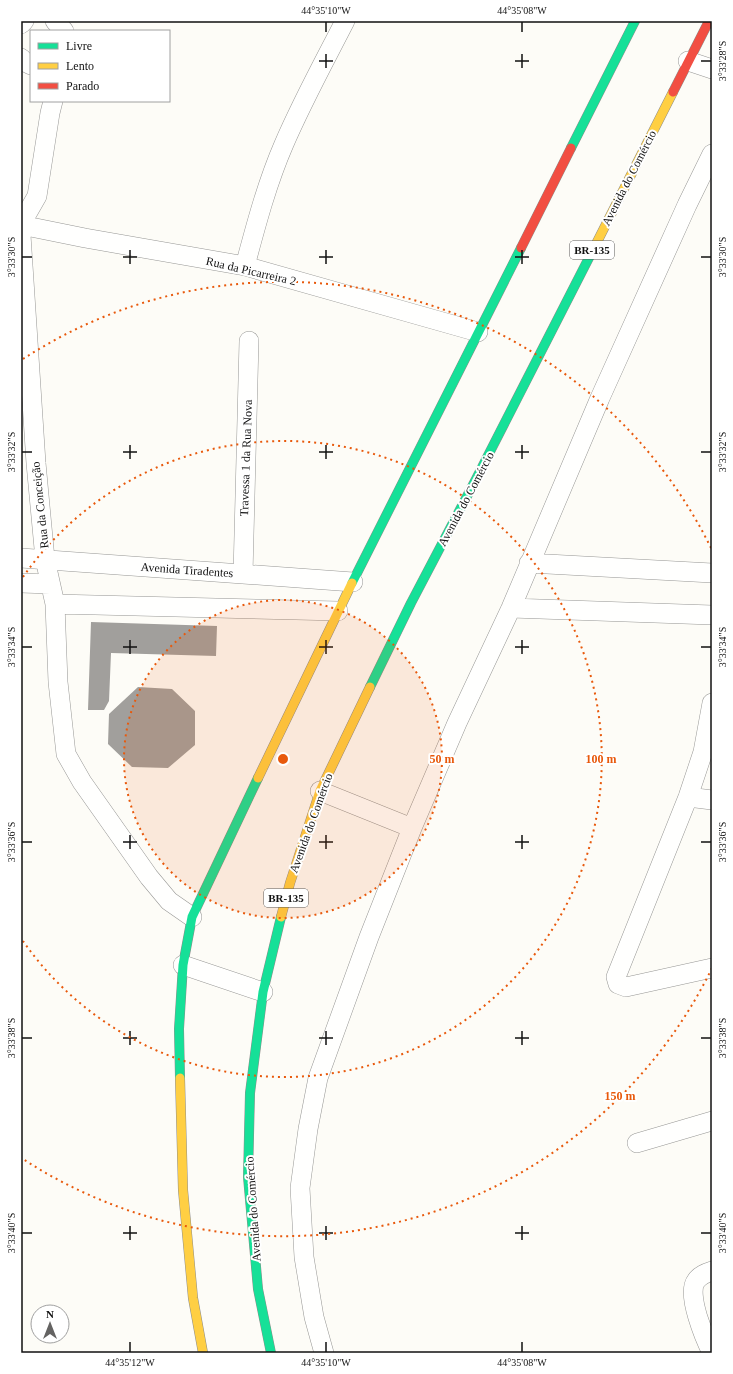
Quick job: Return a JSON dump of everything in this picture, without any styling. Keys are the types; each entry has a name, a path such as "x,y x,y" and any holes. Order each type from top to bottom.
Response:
{"main road":[{"path":"203,1353 193,1298 184,1190 179,1029 183,965 192,917 338,611 635,21"},
{"name":"Avenida do Comércio","path":"271,1353 258,1289 248,1177 250,1092 263,992 290,883 320,791 410,603 480,472 688,61 703,23"}],"street":[{"path":"21,24 24,21"},
{"path":"55,21 63,30"},
{"path":"245,266 264,197 283,144 345,21"},
{"path":"21,58 30,64"},
{"path":"688,61 712,69"},
{"path":"21,224 37,196 53,102"},
{"path":"324,1353 314,1317 304,1257 300,1188 308,1129 318,1078 369,936 412,828 457,723 511,608 603,391 687,205 712,154"},
{"name":"Rua da Picarreira 2","path":"21,224 85,238 245,266 478,332"},
{"name":"Rua da Conceição","path":"21,236 36,463 45,559"},
{"name":"Travessa 1 da Rua Nova","path":"243,574 249,341"},
{"name":"Avenida Tiradentes","path":"21,558 353,582"},
{"path":"45,559 55,604 58,682 66,754 82,782 149,877 169,901 192,917"},
{"path":"529,563 712,573"},
{"path":"21,583 50,584"},
{"path":"55,604 338,611"},
{"path":"511,608 712,615"},
{"path":"712,703 703,752 688,797 616,977 618,984 626,987 712,968"},
{"path":"320,791 412,828"},
{"path":"688,797 712,800"},
{"path":"183,965 263,992"},
{"path":"637,1143 712,1121"},
{"path":"712,1271 703,1274 695,1282 693,1292 695,1308 712,1353"}],"building":[{"path":"91,622 217,626 216,656 111,653 109,701 104,710 88,710"},
{"path":"138,687 172,689 195,711 195,745 168,768 132,767 108,744 109,714"}],"traffic: fast":[{"path":"571,148 635,21"},
{"path":"370,687 411,603 595,246"},
{"path":"352,583 521,248"},
{"path":"180,1078 179,1029 183,965 192,917 258,778"},
{"path":"271,1353 258,1289 248,1177 250,1093 263,992 281,917"}],"traffic: slow":[{"path":"595,246 673,92"},
{"path":"258,778 352,583"},
{"path":"281,917 290,883 320,791 370,687"},
{"path":"180,1078 183,1190 193,1298 203,1353"}],"traffic: jam":[{"path":"673,92 709,21"},
{"path":"521,248 571,148"}]}
